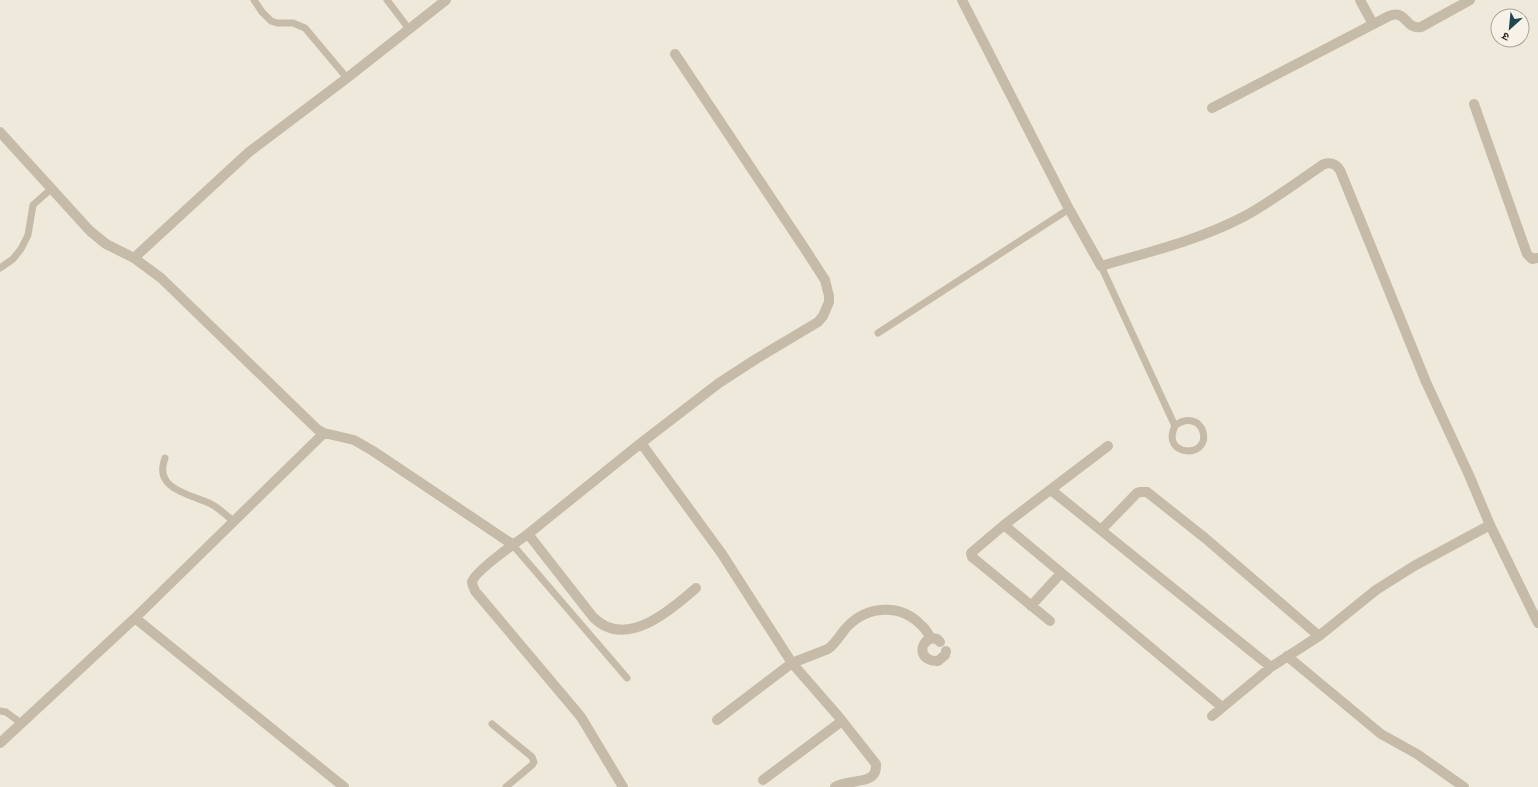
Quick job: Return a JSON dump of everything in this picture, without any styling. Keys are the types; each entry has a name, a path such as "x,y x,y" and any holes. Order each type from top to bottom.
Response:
{"street":[{"path":"134,258 249,152 347,78 446,0"},
{"path":"962,0 1069,209 1101,266 1188,240 1230,223 1259,208 1324,164 1334,164 1340,170 1426,382 1469,475 1490,525 1538,623"},
{"path":"1360,0 1373,24"},
{"path":"1212,108 1395,14 1402,16 1411,26 1417,28 1470,0"},
{"path":"623,787 581,717 473,587 473,581 478,574 512,544 528,534 641,443 737,370 818,322 823,316 829,302 827,286 809,255 674,54"},
{"path":"1474,104 1527,254 1534,259 1538,258"},
{"path":"0,132 80,222 100,240 148,267 177,292 317,429 324,433 354,440 373,451 512,544"},
{"path":"0,743 135,618 324,433"},
{"path":"641,443 722,554 792,663 842,721 876,764 876,770 871,778 844,782 835,787"},
{"path":"1050,621 971,555 974,549 1004,525 1108,446"},
{"path":"1051,490 1271,667"},
{"path":"1101,530 1138,493 1147,492 1205,538 1319,636"},
{"path":"1004,525 1222,707"},
{"path":"1212,716 1271,667 1319,636 1376,590 1414,566 1490,525"},
{"path":"528,534 593,617 603,626 622,630 633,628 660,617 696,588"},
{"path":"1032,606 1062,573"},
{"path":"716,720 792,663 828,649 846,628 863,615 874,610 892,609 914,619 923,626 936,640 924,643 922,648 925,657 928,660 938,661 945,655 946,652"},
{"path":"135,618 344,787"},
{"path":"1287,656 1380,734 1417,754 1464,787"},
{"path":"763,780 842,721"}],"lane":[{"path":"254,0 262,12 271,21 277,23 293,23 305,28 347,78"},
{"path":"387,0 409,29"},
{"path":"0,268 13,259 21,249 28,235 33,205 51,189"},
{"path":"878,333 1069,209"},
{"path":"1101,266 1175,426"},
{"path":"1186,420 1192,420 1197,423 1203,434 1203,440 1200,445 1196,449 1190,451 1184,451 1178,448 1172,438 1172,431 1175,426 1186,420"},
{"path":"165,458 162,471 170,485 189,497 211,504 234,522"},
{"path":"512,544 627,678"},
{"path":"0,711 6,712 21,723"},
{"path":"492,724 532,756 534,760 532,765 506,787"}]}
